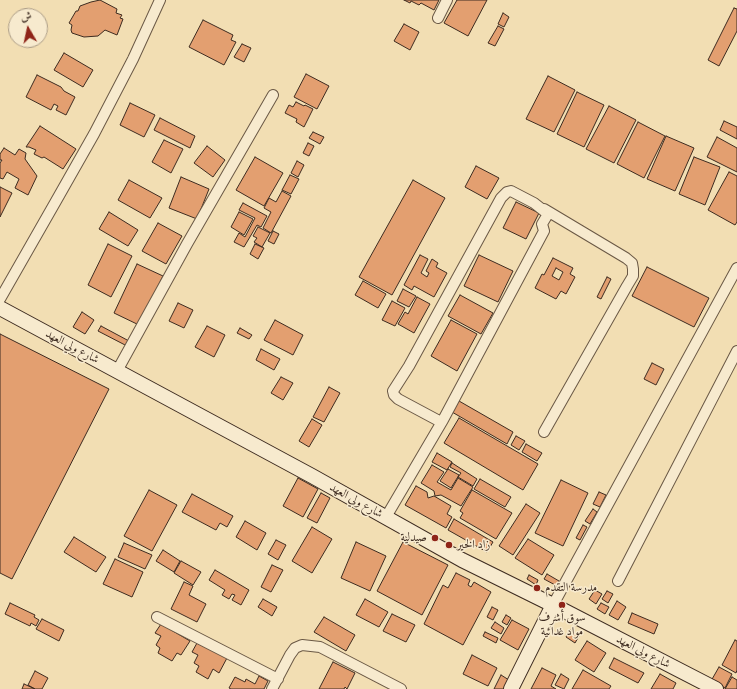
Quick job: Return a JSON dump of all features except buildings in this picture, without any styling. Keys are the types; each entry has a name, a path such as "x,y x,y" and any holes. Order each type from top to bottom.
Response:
{"main road":[{"name":"شارع ولي العهد","path":"0,308 386,517 462,560 716,689"},
{"path":"511,689 553,605"}],"street":[{"path":"0,299 94,134 133,59 160,0"},
{"path":"438,18 447,0"},
{"path":"117,371 187,244 273,95"},
{"path":"441,422 398,399 394,395 393,391 409,366 501,198 507,192 511,191 534,203 626,258 632,263 633,269 633,276 544,432"},
{"path":"386,517 441,422 544,231 542,224 548,214 534,203"},
{"path":"553,605 737,268"},
{"path":"618,581 737,351"},
{"path":"157,616 278,679"},
{"path":"272,689 295,648 302,645 320,647 401,689"}],"place":[{"name":"صيدلية","path":"435,538"},
{"name":"زاد الخير","path":"449,545"},
{"name":"مدرسة التقدم","path":"537,588"},
{"name":"سوق أشرف مواد غدائية","path":"562,605"}]}
